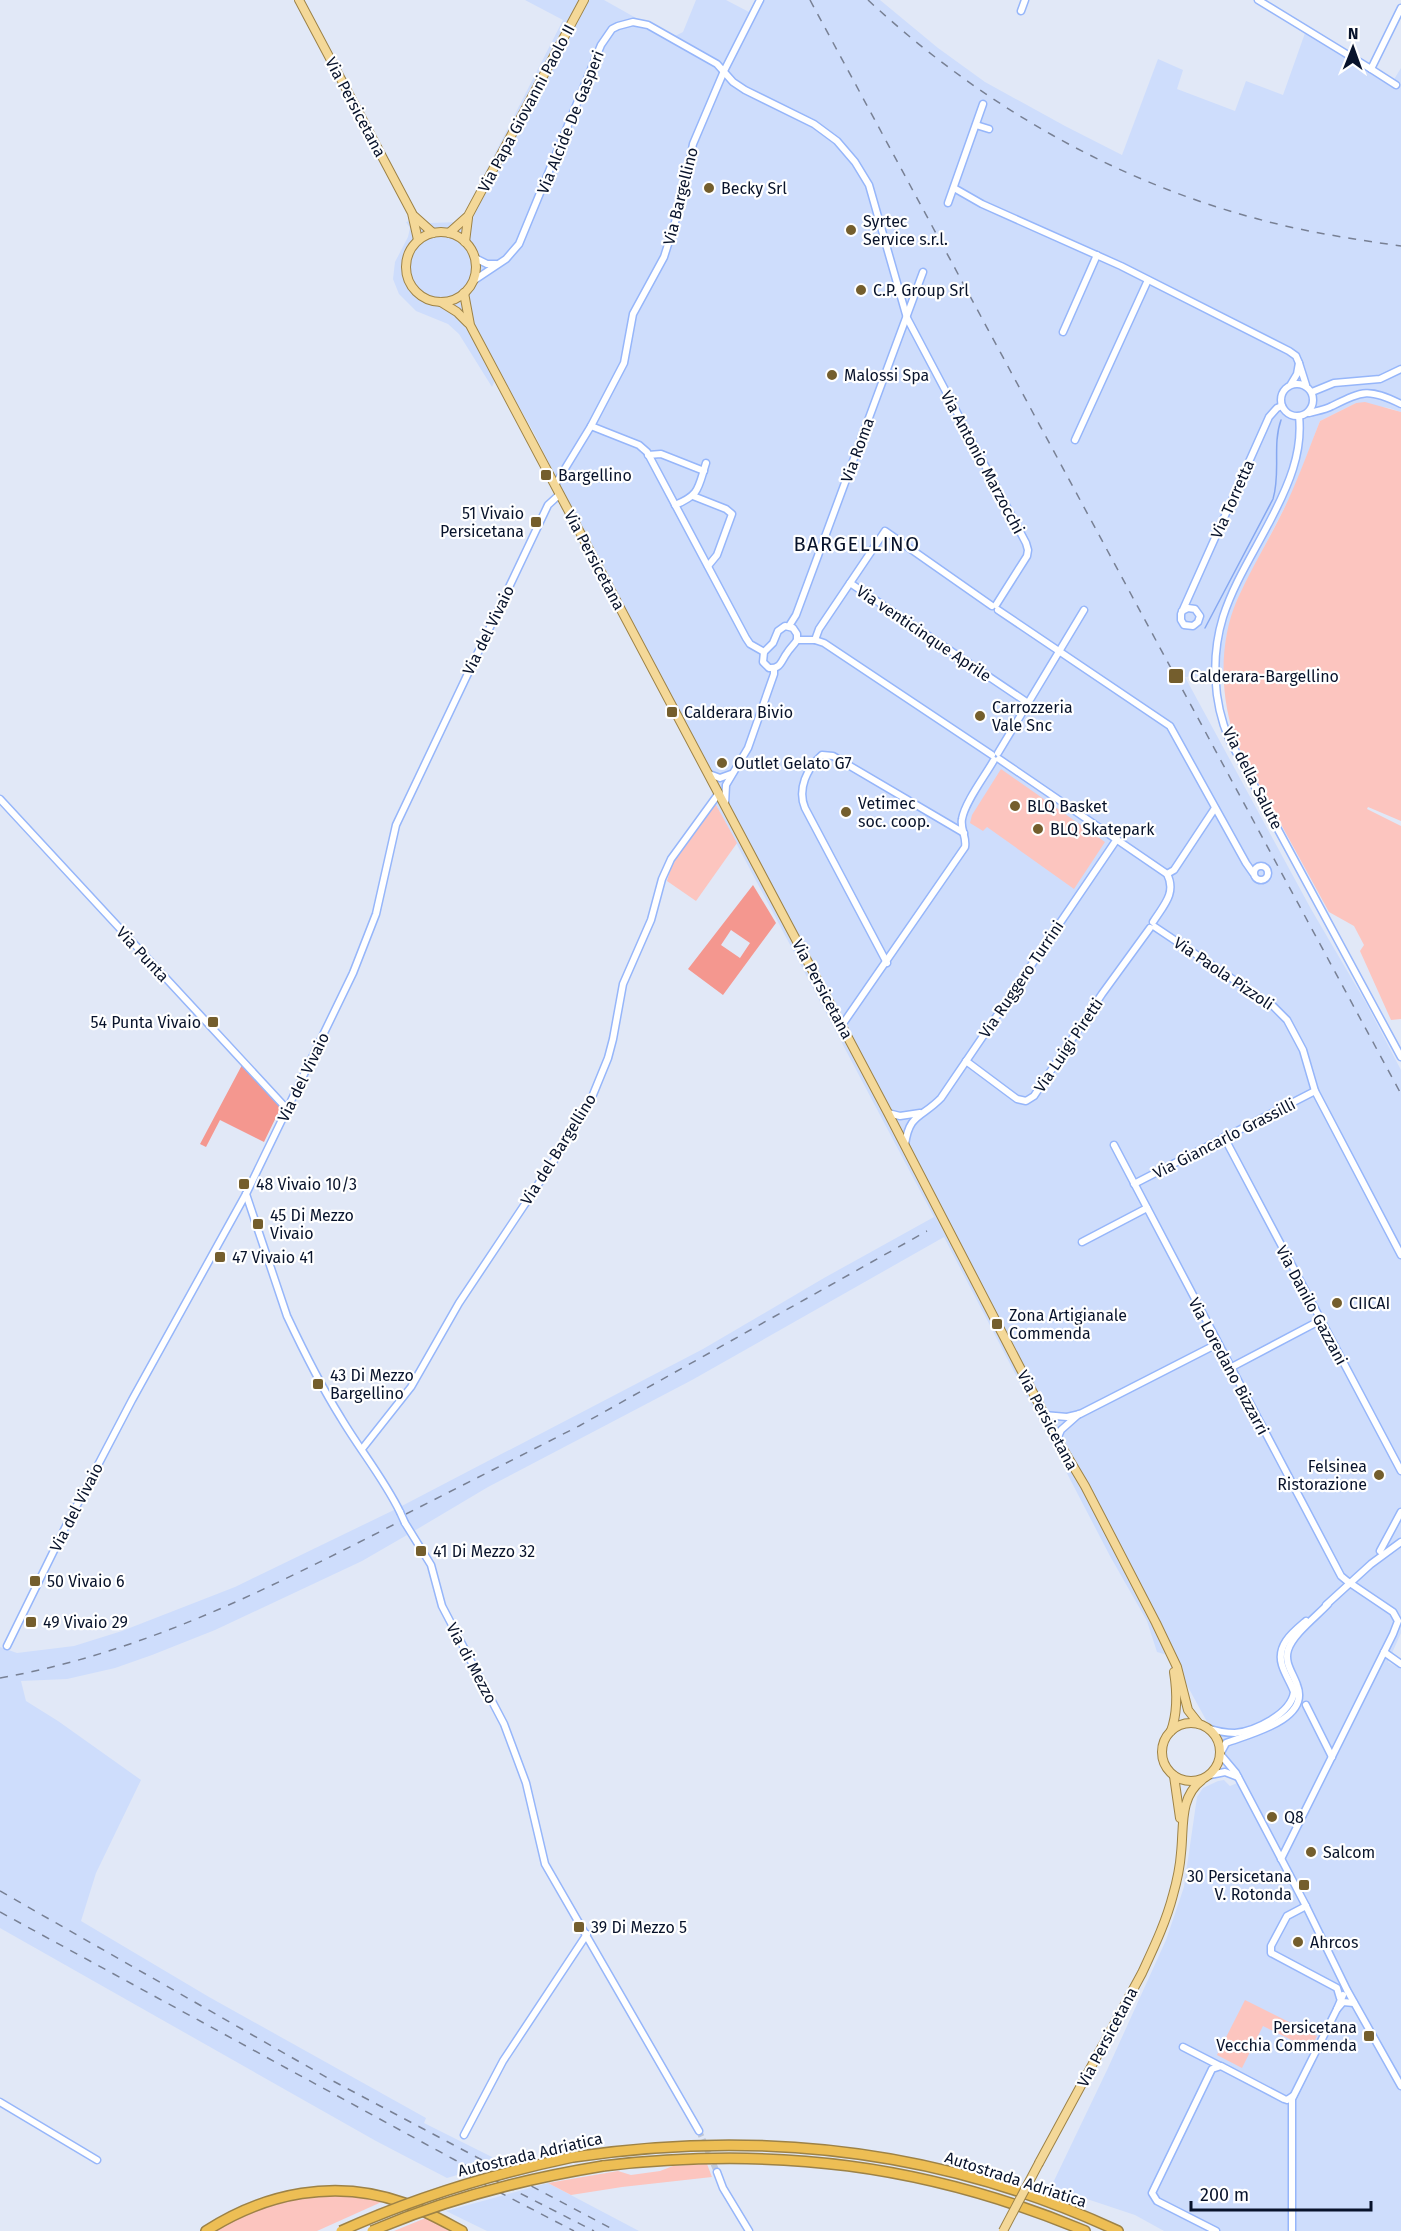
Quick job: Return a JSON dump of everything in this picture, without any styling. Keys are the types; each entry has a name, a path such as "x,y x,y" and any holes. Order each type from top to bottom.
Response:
{"highway":[{"name":"Autostrada Adriatica","path":"341,2231 382,2212 495,2174 573,2157 652,2147 726,2144 771,2145 854,2152 923,2165 999,2185 1118,2231"},
{"name":"Autostrada Adriatica","path":"372,2231 419,2211 497,2187 540,2177 653,2160 751,2157 870,2168 972,2190 1049,2216 1085,2231"},
{"path":"206,2231 239,2212 274,2198 292,2194 340,2190 363,2192 404,2203 462,2231"}],"main road":[{"name":"Via Persicetana","path":"299,0 412,213 418,240"},
{"name":"Via Papa Giovanni Paolo II","path":"468,216 584,0"},
{"name":"Via Persicetana","path":"412,213 433,233"},
{"path":"449,233 468,216"},
{"path":"465,242 468,216"},
{"path":"433,233 449,233 465,242 474,258 476,266 473,281 464,293 449,301 430,300 421,296 408,279 407,258 411,248 418,240 433,233"},
{"name":"Via Persicetana","path":"464,293 470,325"},
{"name":"Via Persicetana","path":"441,302 457,312 470,325 842,1025 1072,1468 1085,1486 1171,1655 1180,1678 1188,1710 1203,1726"},
{"name":"Via Persicetana","path":"1170,1731 1174,1723 1176,1700 1171,1655"},
{"path":"1187,1724 1203,1726 1217,1739 1220,1754 1217,1765 1202,1780 1187,1782 1174,1776 1165,1766 1162,1757 1163,1743 1170,1731 1187,1724"},
{"name":"Via Persicetana","path":"1174,1776 1182,1832"},
{"name":"Via Persicetana","path":"1003,2231 1156,1944 1179,1873 1182,1832 1190,1792 1193,1786 1202,1780"}],"street":[{"name":"Via Bargellino","path":"555,485 591,426 624,363 633,314 664,257 682,200 693,144 724,71 760,0"},
{"path":"1021,11 1025,0"},
{"path":"1258,0 1396,85"},
{"path":"1371,69 1401,8"},
{"name":"Via Alcide De Gasperi","path":"473,281 513,254 519,244 604,39 612,29 626,23 648,26 717,64 733,82 745,90 804,119 837,141 855,162 872,194 907,318"},
{"path":"948,203 983,104"},
{"path":"976,124 989,129"},
{"path":"954,188 982,204 1097,255 1289,351 1296,356 1306,386 1313,396 1321,406 1330,407"},
{"path":"1063,332 1097,255"},
{"path":"474,258 487,264 500,263"},
{"name":"Via Roma","path":"764,652 774,643 781,628 789,626 796,615 922,272"},
{"path":"1075,440 1148,280"},
{"name":"Via Antonio Marzocchi","path":"907,318 1026,543 1028,550 1022,566 995,607"},
{"path":"1299,363 1297,374 1282,393 1282,406 1287,413 1302,415 1362,394 1377,395 1401,404"},
{"path":"1313,396 1334,383 1373,381 1401,369"},
{"path":"1291,384 1299,383 1306,386"},
{"name":"Via della Salute","path":"1313,396 1311,408 1302,415 1291,478 1223,616 1216,660 1218,700 1229,739 1401,1057"},
{"name":"Via Torretta","path":"1182,611 1269,417 1282,406"},
{"path":"591,426 639,445 648,456 746,638 750,644 764,652 763,662 769,668 774,669 780,665 797,640 797,634 789,626"},
{"path":"648,456 661,454 704,471"},
{"path":"675,505 693,496 706,463"},
{"name":"Via del Vivaio","path":"7,1646 65,1528 132,1400 246,1194 287,1109 357,963 376,914 396,825 548,506 560,494"},
{"path":"693,496 726,509 732,514 717,555 708,566"},
{"name":"Via venticinque Aprile","path":"816,640 819,629 885,531 1170,726 1253,873"},
{"name":"Via venticinque Aprile","path":"850,584 1028,703"},
{"path":"1188,596 1193,608 1200,616 1198,622 1193,626 1187,626 1182,623 1180,617 1182,611 1193,608"},
{"path":"842,1025 965,847 963,813 1084,610"},
{"path":"797,640 816,640 824,643 1167,874 1174,870 1215,808"},
{"path":"725,804 726,785 748,748 774,669"},
{"path":"887,963 802,802 801,792 808,773 822,755 833,756 964,833"},
{"path":"709,774 715,777 726,777 734,772"},
{"name":"Via del Bargellino","path":"362,1449 411,1387 464,1294 561,1150 590,1102 608,1058 622,984 651,920 666,870 719,793"},
{"name":"Via Punta","path":"0,799 287,1109"},
{"name":"Via Ruggero Turrini","path":"905,1145 908,1129 920,1113 941,1098 1116,839"},
{"name":"Via Luigi Piretti","path":"966,1061 1017,1099 1026,1101 1034,1096 1102,994 1153,928 1158,914 1170,896 1172,885 1167,874"},
{"path":"1153,928 1157,923 1158,914"},
{"name":"Via Paola Pizzoli","path":"1153,928 1280,1012 1287,1020 1303,1050 1315,1091 1401,1255"},
{"name":"Via Giancarlo Grassilli","path":"1134,1184 1315,1091"},
{"path":"888,1113 900,1116 920,1113"},
{"name":"Via Danilo Gazzani","path":"1224,1137 1401,1472"},
{"name":"Via Loredano Bizzarri","path":"1114,1145 1341,1576 1396,1616 1397,1626 1384,1652"},
{"name":"Via di Mezzo","path":"246,1194 287,1316 340,1418 390,1491 405,1524 431,1565 442,1606 504,1724 526,1783 545,1864 699,2131"},
{"path":"1082,1242 1147,1208"},
{"path":"1230,1368 1321,1320"},
{"path":"1057,1439 1061,1430 1080,1414 1217,1344"},
{"path":"1044,1415 1066,1417 1080,1414"},
{"path":"1380,1551 1401,1512"},
{"path":"1203,1726 1221,1732 1242,1732 1263,1723 1289,1707 1294,1692 1282,1663 1283,1646 1291,1634 1371,1564 1401,1542"},
{"path":"1328,1604 1293,1640 1288,1651 1289,1667 1299,1689 1299,1700 1294,1711 1251,1735 1226,1743 1220,1754 1236,1774 1306,1906 1347,1990 1400,2083"},
{"path":"1281,1859 1384,1652 1401,1664"},
{"path":"1306,1705 1332,1757"},
{"path":"1210,1774 1225,1772 1236,1774"},
{"path":"1292,2231 1293,2096 1337,2009 1340,1998 1339,1991 1335,1987 1271,1953 1271,1946 1287,1916 1306,1906"},
{"path":"465,2135 503,2061 587,1934"},
{"path":"1340,1998 1347,1990"},
{"path":"1337,2009 1343,2002 1354,2003"},
{"path":"1183,2047 1284,2099 1287,2100 1293,2096"},
{"path":"1199,2055 1212,2069"},
{"path":"1216,2231 1157,2201 1152,2193 1212,2069 1221,2066"},
{"path":"0,2102 97,2160"},
{"path":"717,2172 727,2196 749,2231"}],"shaded area":[{"path":"525,0 604,0 645,23 675,36 683,32 696,0 726,0 749,12 756,0 880,0 938,48 985,82 1122,155 1158,59 1183,70 1177,89 1235,111 1246,81 1283,95 1305,33 1390,86 1401,68 1401,412 1356,403 1320,421 1294,489 1237,600 1226,638 1224,673 1185,677 1401,1070 1401,1633 1388,1662 1401,1669 1401,2231 1164,2231 1135,2215 1051,2187 1166,1940 1184,1887 1197,1797 1203,1788 1218,1781 1224,1780 1230,1786 1240,1782 1171,1656 1157,1652 1147,1621 1110,1556 944,1237 692,1380 488,1487 414,1531 408,1521 402,1524 407,1535 362,1561 215,1630 152,1655 115,1668 67,1679 21,1681 26,1701 141,1780 96,1873 81,1921 209,1997 426,2118 424,2123 502,2162 447,2178 376,2141 0,1928 0,1647 17,1653 74,1646 122,1631 235,1587 396,1509 703,1349 934,1217 715,803 706,763 598,562 534,433 499,371 492,387 459,334 448,324 416,311 399,294 393,279 395,262 408,237 410,228 406,222 416,219 430,223 460,222 563,20"},
{"path":"1365,402 1401,412 1401,821 1368,807 1367,809 1401,826 1401,1019 1391,1020 1360,951 1364,945 1354,926 1329,912 1237,744 1227,709 1224,672 1227,635 1237,600 1287,503 1320,421 1356,403"},
{"name":"BLQ Skatepark","path":"1001,769 1105,842 1074,889 987,827 983,831 970,823 972,815"},
{"path":"715,803 737,843 696,901 667,881 673,861"},
{"path":"753,885 776,923 723,995 688,969","holes":["731,930 750,943 740,958 721,945"]},
{"path":"242,1065 281,1107 264,1142 220,1120 206,1147 200,1144"},
{"path":"1245,2000 1317,2036 1310,2049 1263,2026 1242,2068 1217,2055"},
{"path":"707,2164 712,2177 571,2195 548,2183 618,2171 631,2175 660,2171 673,2166"},
{"path":"548,2183 639,2231 487,2231 446,2211"},
{"path":"340,2193 386,2200 317,2231 213,2231 257,2207 293,2197"},
{"path":"428,2217 455,2231 394,2231"}],"waterway":[{"path":"1205,628 1273,499 1277,439 1281,420"}],"tunnel":[{"path":"699,2131 717,2172"}],"railway":[{"path":"810,0 1401,1094"},
{"path":"868,0 955,72 1001,104 1099,160 1204,203 1258,219 1347,238 1401,246"},
{"path":"406,1514 579,1426 927,1231"},
{"path":"0,1678 54,1667 156,1635 254,1594 399,1522"},
{"path":"0,1891 333,2081 616,2231"},
{"path":"0,1912 455,2160 594,2231"},
{"path":"470,2177 574,2231"}],"place":[{"name":"Becky Srl","path":"709,188"},
{"name":"Syrtec Service s.r.l.","path":"851,230"},
{"name":"C.P. Group Srl","path":"861,290"},
{"name":"Malossi Spa","path":"832,375"},
{"name":"Bargellino","path":"546,475"},
{"name":"51 Vivaio Persicetana","path":"536,522"},
{"name":"Calderara-Bargellino","path":"1176,676"},
{"name":"Calderara Bivio","path":"672,712"},
{"name":"Carrozzeria Vale Snc","path":"980,716"},
{"name":"Outlet Gelato G7","path":"722,763"},
{"name":"BLQ Basket","path":"1015,806"},
{"name":"Vetimec soc. coop.","path":"846,812"},
{"name":"BLQ Skatepark","path":"1038,829"},
{"name":"54 Punta Vivaio","path":"213,1022"},
{"name":"48 Vivaio 10/3","path":"244,1184"},
{"name":"45 Di Mezzo Vivaio","path":"258,1224"},
{"name":"47 Vivaio 41","path":"220,1257"},
{"name":"CIICAI","path":"1337,1303"},
{"name":"Zona Artigianale Commenda","path":"997,1324"},
{"name":"43 Di Mezzo Bargellino","path":"318,1384"},
{"name":"Felsinea Ristorazione","path":"1379,1475"},
{"name":"41 Di Mezzo 32","path":"421,1551"},
{"name":"50 Vivaio 6","path":"35,1581"},
{"name":"49 Vivaio 29","path":"31,1622"},
{"name":"Q8","path":"1272,1817"},
{"name":"Salcom","path":"1311,1852"},
{"name":"30 Persicetana V. Rotonda","path":"1304,1885"},
{"name":"39 Di Mezzo 5","path":"579,1927"},
{"name":"Ahrcos","path":"1298,1942"},
{"name":"Persicetana Vecchia Commenda","path":"1369,2036"}],"district":[{"name":"BARGELLINO","path":"857,544"}]}
